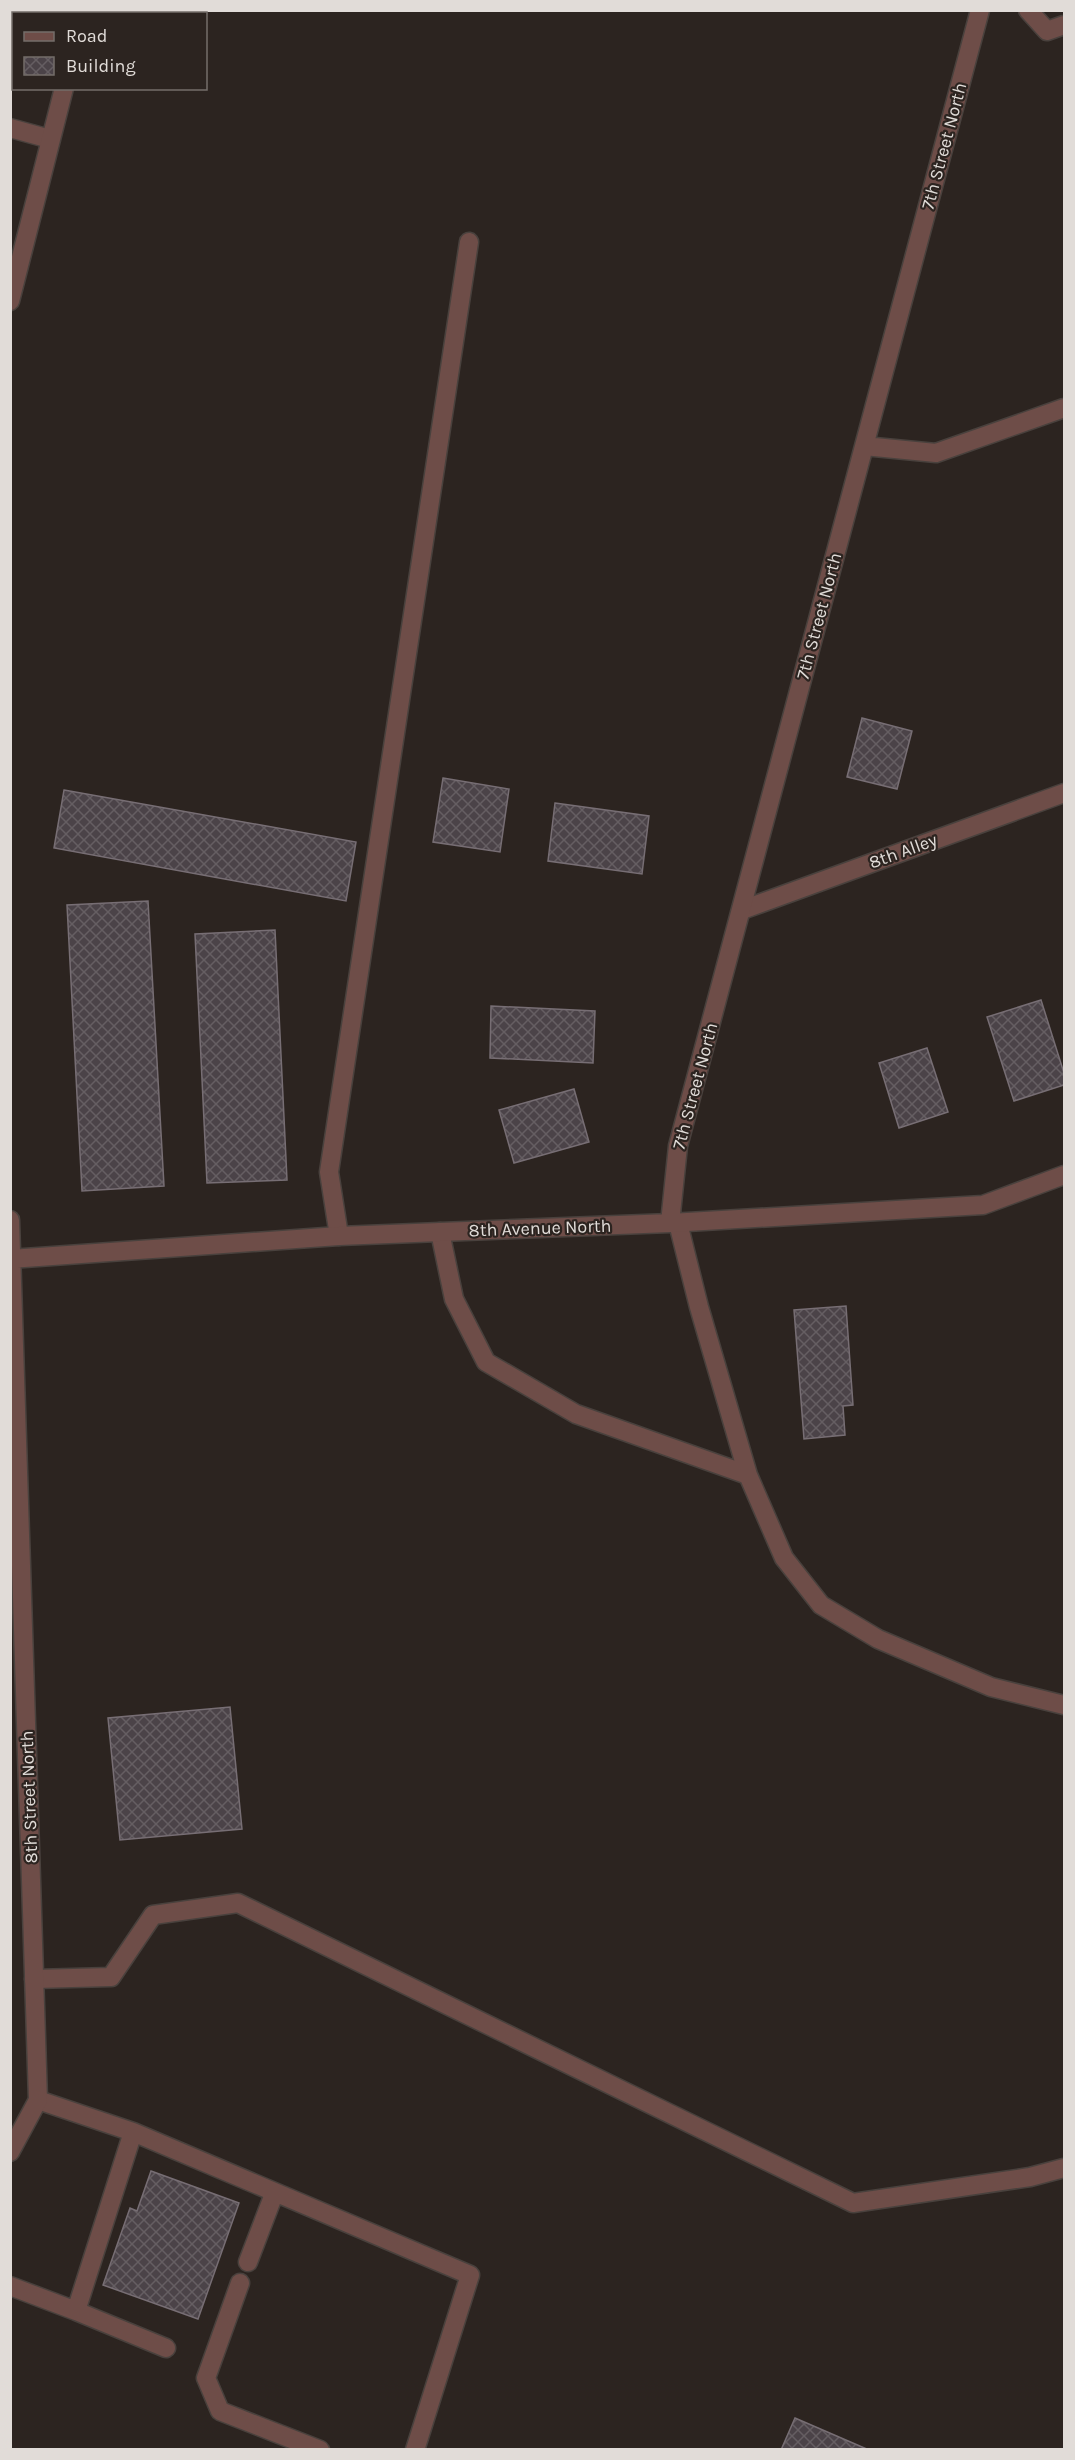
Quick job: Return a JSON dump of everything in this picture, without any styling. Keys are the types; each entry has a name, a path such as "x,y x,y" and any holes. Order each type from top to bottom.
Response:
{"street":[{"name":"7th Street North","path":"980,10 678,1146 674,1223 748,1475 784,1558 820,1605 878,1639 991,1687 1065,1705"},
{"path":"1028,10 1047,31 1065,25"},
{"path":"10,301 63,90"},
{"path":"10,128 51,139"},
{"path":"339,1236 329,1172 469,242"},
{"path":"864,446 936,453 1065,408"},
{"name":"8th Alley","path":"742,910 1065,793"},
{"name":"8th Avenue North","path":"12,1259 339,1236 674,1223 983,1205 1065,1176"},
{"name":"8th Street North","path":"10,1220 38,2100"},
{"path":"440,1232 454,1299 486,1362 576,1414 748,1475"},
{"path":"34,1978 111,1977 153,1915 238,1903 853,2203 1030,2177 1065,2168"},
{"path":"10,2152 38,2100 133,2132 274,2194 470,2275 415,2450"},
{"path":"76,2311 133,2132"},
{"path":"248,2262 274,2194"},
{"path":"240,2283 206,2378 220,2410 320,2450"},
{"path":"10,2286 166,2348"}],"building":[{"path":"862,718 912,731 897,789 847,777"},
{"path":"443,778 509,789 500,852 433,842"},
{"path":"64,790 356,842 346,901 54,848"},
{"path":"555,803 649,816 642,874 548,861"},
{"path":"148,901 164,1186 82,1191 67,905"},
{"path":"275,930 287,1180 207,1183 195,934"},
{"path":"1041,1000 1064,1073 1064,1085 1014,1101 987,1017"},
{"path":"491,1006 595,1011 593,1063 490,1058"},
{"path":"927,1048 948,1112 899,1128 879,1063"},
{"path":"574,1089 589,1142 514,1163 499,1110"},
{"path":"846,1306 853,1405 843,1406 845,1435 804,1439 794,1310"},
{"path":"230,1707 242,1829 120,1840 108,1718"},
{"path":"151,2171 239,2203 198,2319 103,2285 130,2208 137,2211"},
{"path":"795,2418 869,2450 781,2450"}]}
